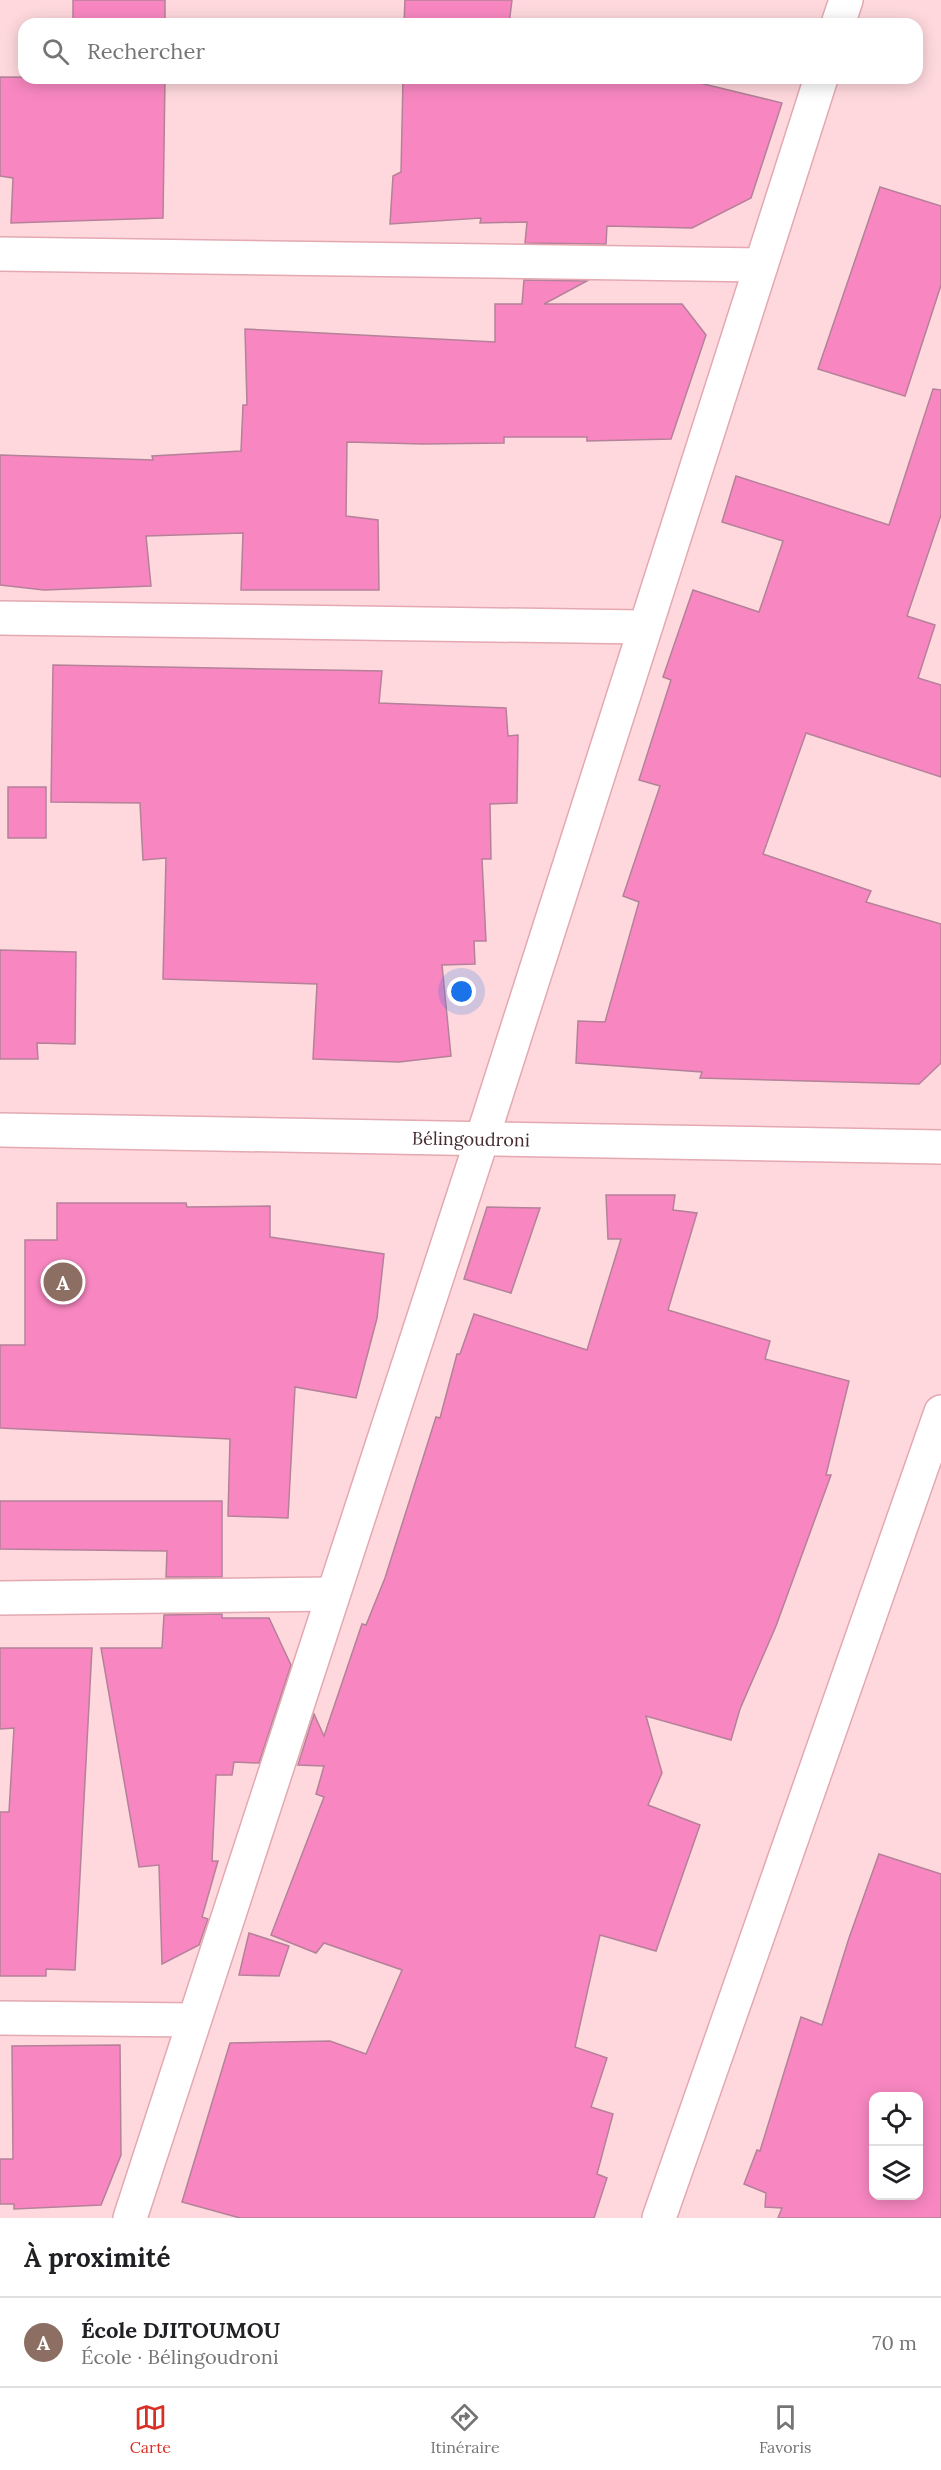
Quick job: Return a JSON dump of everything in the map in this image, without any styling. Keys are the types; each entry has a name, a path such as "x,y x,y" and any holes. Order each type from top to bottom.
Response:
{"street":[{"path":"840,18 846,0"},
{"path":"130,2218 482,1138 643,627 819,84"},
{"path":"0,254 760,265"},
{"path":"0,618 643,627"},
{"name":"Bélingoudroni","path":"0,1130 941,1147"},
{"path":"659,2218 935,1446 941,1412"},
{"path":"0,1598 332,1594"},
{"path":"0,2018 194,2020"}],"building":[{"path":"73,0 165,0 165,18 73,18"},
{"path":"405,0 512,0 510,18 404,18"},
{"path":"0,77 18,77 18,84 165,84 163,218 11,223 13,178 0,176"},
{"path":"403,84 704,84 782,103 751,198 692,228 607,226 606,244 525,243 527,222 480,223 481,218 390,224 393,176 401,172"},
{"path":"880,187 941,206 941,285 905,396 818,369"},
{"path":"524,280 587,281 544,304 682,304 706,335 671,439 587,441 587,437 504,437 504,443 347,442 346,516 378,520 379,590 241,590 243,533 146,536 151,586 44,590 0,585 0,455 153,460 152,456 241,451 243,405 247,405 245,329 495,342 495,304 522,304"},
{"path":"933,389 941,390 941,515 907,616 935,625 918,678 941,685 941,777 806,733 763,854 871,891 866,902 941,924 941,1063 919,1084 700,1078 702,1072 576,1063 578,1021 605,1022 639,902 623,896 660,786 639,780 671,680 663,677 693,590 759,612 783,541 722,522 736,476 889,525"},
{"path":"53,665 382,671 379,703 506,708 508,736 518,735 517,803 490,804 491,859 482,859 486,941 474,941 475,964 442,965 451,1056 399,1062 313,1059 317,984 163,979 166,858 143,860 140,803 51,802"},
{"path":"8,787 46,787 46,838 8,838"},
{"path":"0,950 76,952 75,1044 37,1043 38,1059 0,1059"},
{"path":"606,1195 675,1195 673,1210 697,1213 668,1310 770,1341 765,1359 849,1381 826,1475 831,1475 776,1626 740,1709 731,1740 646,1716 662,1773 648,1805 700,1825 656,1951 600,1935 575,2047 607,2058 591,2107 613,2114 597,2174 607,2178 594,2218 240,2218 182,2202 230,2043 330,2041 366,2054 402,1970 324,1943 316,1953 271,1935 324,1797 316,1794 324,1766 298,1765 314,1714 324,1736 362,1624 366,1625 385,1578 436,1417 440,1418 457,1354 460,1354 474,1314 587,1350 621,1239 608,1239"},
{"path":"57,1203 186,1203 187,1207 270,1206 270,1237 384,1254 377,1318 356,1398 295,1387 288,1518 228,1516 230,1439 0,1428 0,1345 25,1345 25,1240 57,1240"},
{"path":"487,1207 540,1208 511,1293 464,1279"},
{"path":"0,1501 222,1501 222,1577 166,1577 167,1551 0,1549"},
{"path":"222,1614 222,1618 269,1618 291,1665 259,1763 234,1762 232,1775 216,1775 212,1861 218,1861 202,1917 208,1919 199,1945 162,1964 159,1865 139,1867 101,1648 162,1648 164,1615"},
{"path":"0,1648 92,1648 75,1970 46,1969 46,1976 0,1976 0,1812 9,1812 14,1728 0,1729"},
{"path":"879,1854 941,1874 941,2218 778,2218 782,2208 765,2207 766,2193 744,2184 757,2150 760,2151 801,2017 822,2025 849,1938"},
{"path":"249,1933 289,1946 279,1976 239,1975"},
{"path":"120,2045 121,2155 101,2205 14,2209 14,2204 0,2204 0,2159 13,2159 12,2046"}],"place":[{"name":"École DJITOUMOU","path":"63,1282"}]}
